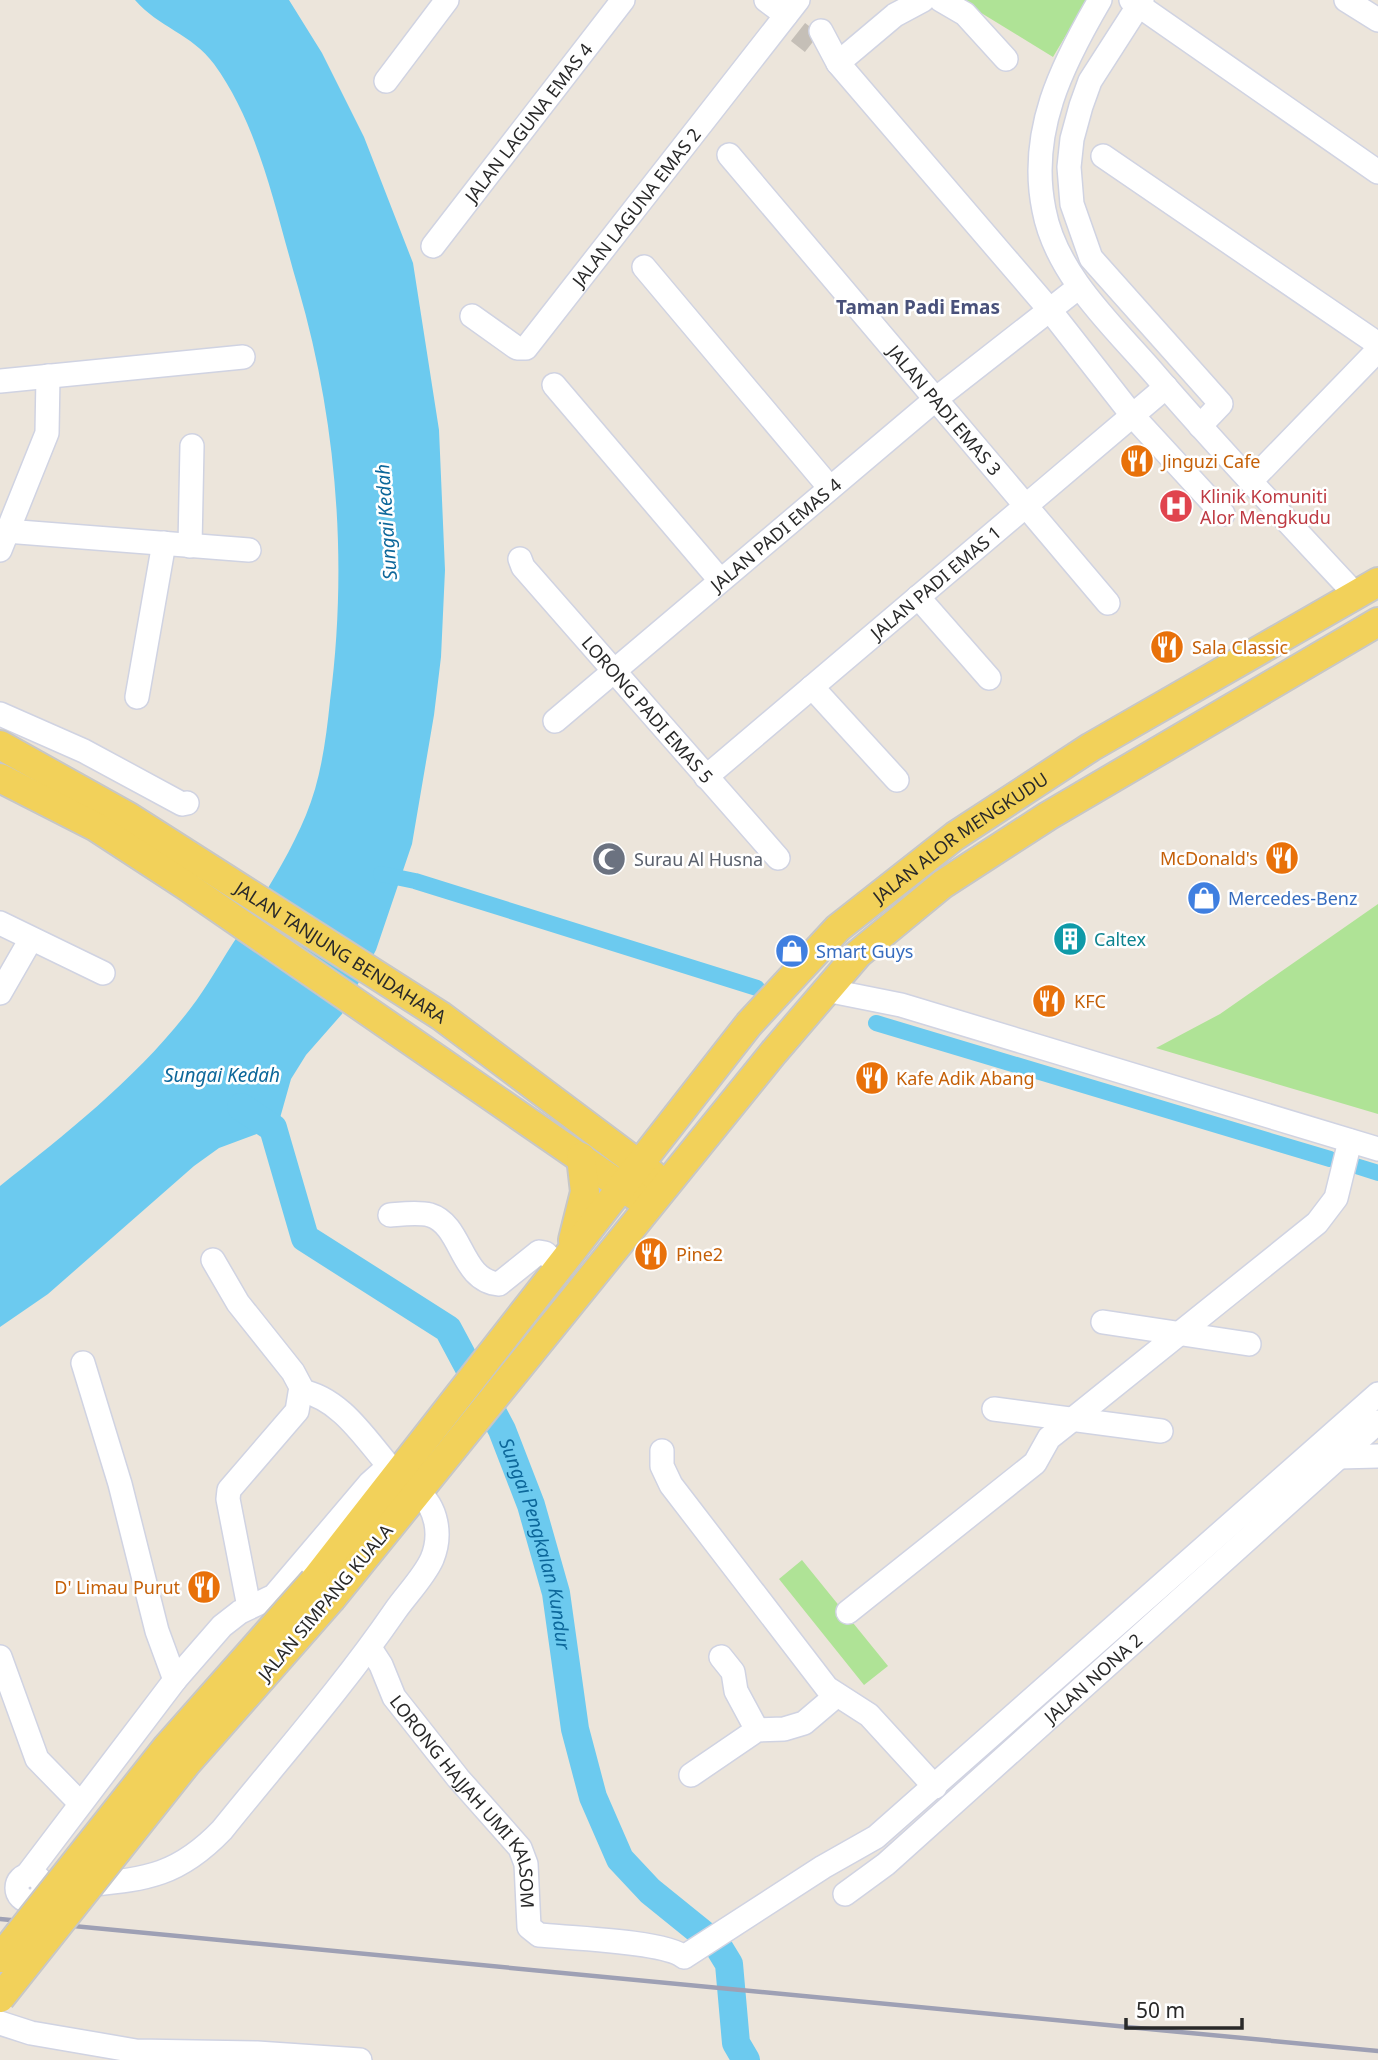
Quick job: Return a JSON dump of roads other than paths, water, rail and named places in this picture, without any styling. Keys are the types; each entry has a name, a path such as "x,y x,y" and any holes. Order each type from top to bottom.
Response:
{"main road":[{"name":"JALAN ALOR MENGKUDU","path":"622,1187 749,1024 838,928 956,836 1091,747 1367,589"},
{"name":"JALAN ALOR MENGKUDU","path":"659,1195 826,990 867,946 943,884 1048,816 1378,622"},
{"name":"JALAN TANJUNG BENDAHARA","path":"0,745 75,784 441,1016 589,1146 622,1187 659,1195"},
{"name":"JALAN TANJUNG BENDAHARA","path":"0,778 86,821 418,1043 589,1146 639,1165 659,1195"},
{"path":"565,1260 585,1192 589,1146 662,1134"},
{"name":"JALAN SIMPANG KUALA","path":"465,1412 486,1362 622,1187"},
{"name":"JALAN SIMPANG KUALA","path":"0,1998 323,1590 403,1475 465,1412 507,1382 659,1195"},
{"name":"JALAN SIMPANG KUALA","path":"0,1958 167,1747 323,1590"}],"street":[{"path":"386,81 447,0"},
{"name":"JALAN LAGUNA EMAS 4","path":"433,246 623,0"},
{"path":"766,0 800,21 838,62 1049,309 1132,415 1223,514"},
{"path":"838,62 895,15 923,0"},
{"path":"942,0 965,14 1006,59"},
{"path":"1100,0 1067,58 1050,99 1040,155 1044,211 1059,251 1080,287 1200,426 1251,481 1367,589"},
{"path":"1346,0 1378,20"},
{"path":"1200,426 1221,404 1091,258 1072,204 1070,158 1081,106 1090,81 1137,2 1378,172"},
{"name":"JALAN LAGUNA EMAS 2","path":"472,316 517,348 526,348 800,21"},
{"name":"JALAN PADI EMAS 3","path":"729,155 1108,603"},
{"path":"1103,156 1378,344"},
{"path":"644,267 830,488"},
{"name":"JALAN PADI EMAS 4","path":"555,721 612,670 937,398 1080,287"},
{"path":"1251,481 1378,350"},
{"path":"0,381 243,357"},
{"path":"48,376 47,433 3,540 164,543 249,550"},
{"path":"554,385 720,580"},
{"name":"JALAN PADI EMAS 1","path":"706,777 1166,387"},
{"path":"190,545 192,446"},
{"path":"137,697 164,543"},
{"name":"LORONG PADI EMAS 5","path":"520,559 523,567 778,858"},
{"path":"918,597 989,678"},
{"path":"812,687 897,780"},
{"path":"0,714 84,751 182,804 187,803"},
{"path":"0,923 103,973"},
{"path":"0,993 32,939"},
{"path":"826,990 901,1004 1378,1149"},
{"path":"848,1612 1035,1463 1049,1438 1182,1334 1328,1212 1336,1198 1350,1141"},
{"path":"390,1215 428,1215 436,1218 452,1235 476,1272 491,1283 499,1284 539,1252 565,1260"},
{"path":"213,1259 259,1334 293,1372 300,1391 297,1411 229,1490 228,1499 249,1606"},
{"path":"1103,1322 1250,1345"},
{"path":"83,1363 120,1484 157,1631 175,1680"},
{"path":"22,1889 143,1879 164,1872 199,1854 222,1830 369,1648 431,1560 437,1539 436,1522 430,1504 339,1409 320,1396 300,1391"},
{"path":"662,1451 662,1466 671,1485 827,1688 869,1715 935,1787 1378,1394"},
{"path":"993,1409 1161,1431"},
{"name":"JALAN NONA 2","path":"845,1894 886,1864 1378,1422"},
{"path":"1339,1457 1378,1456"},
{"path":"22,1889 80,1803 175,1680 222,1626 249,1606 267,1600 282,1588 370,1483 403,1475"},
{"name":"LORONG HAJJAH UMI KALSOM","path":"369,1648 381,1665 394,1697 458,1778 520,1848 526,1864 529,1927 539,1935 640,1945 689,1954 734,1923 876,1837 935,1787"},
{"path":"0,1657 6,1698 37,1759 80,1803"},
{"path":"721,1657 733,1672 736,1691 757,1730"},
{"path":"691,1775 757,1730 796,1727 813,1717 837,1695"},
{"path":"0,2023 31,2033 134,2056 257,2053 360,2060"}],"water":[{"name":"Sungai Kedah","path":"135,0 289,0 322,53 364,137 413,263 439,430 445,570 441,657 412,844 376,950 342,1014 306,1055 291,1079 280,1118 273,1128 219,1148 194,1166 48,1294 0,1327 0,1186 76,1125 125,1081 170,1034 197,1000 257,905 291,846 316,787 325,744 335,649 338,545 330,440 311,338 265,171 243,115 214,64 196,45 154,17"}],"waterway":[{"path":"381,874 415,881 757,988"},
{"path":"876,1023 1330,1159"},
{"name":"Sungai Pengkalan Kundur","path":"241,1107 273,1128 305,1238 448,1329 502,1430 531,1505 556,1593 575,1729 593,1797 620,1859 650,1891 718,1946 729,1964 736,2043 746,2060"},
{"path":"1356,1166 1378,1173"}],"tunnel":[{"path":"798,32 812,43"}],"railway":[{"path":"0,1919 1378,2051"}],"place":[{"name":"Jinguzi Cafe","path":"1137,461"},
{"name":"Klinik Komuniti Alor Mengkudu","path":"1176,506"},
{"name":"Sala Classic","path":"1167,647"},
{"name":"McDonald's","path":"1282,858"},
{"name":"Surau Al Husna","path":"609,859"},
{"name":"Mercedes-Benz","path":"1204,898"},
{"name":"Caltex","path":"1070,939"},
{"name":"Smart Guys","path":"792,951"},
{"name":"KFC","path":"1049,1001"},
{"name":"Kafe Adik Abang","path":"872,1078"},
{"name":"Pine2","path":"651,1254"},
{"name":"D' Limau Purut","path":"204,1587"}],"district":[{"name":"Taman Padi Emas","path":"918,307"}]}
